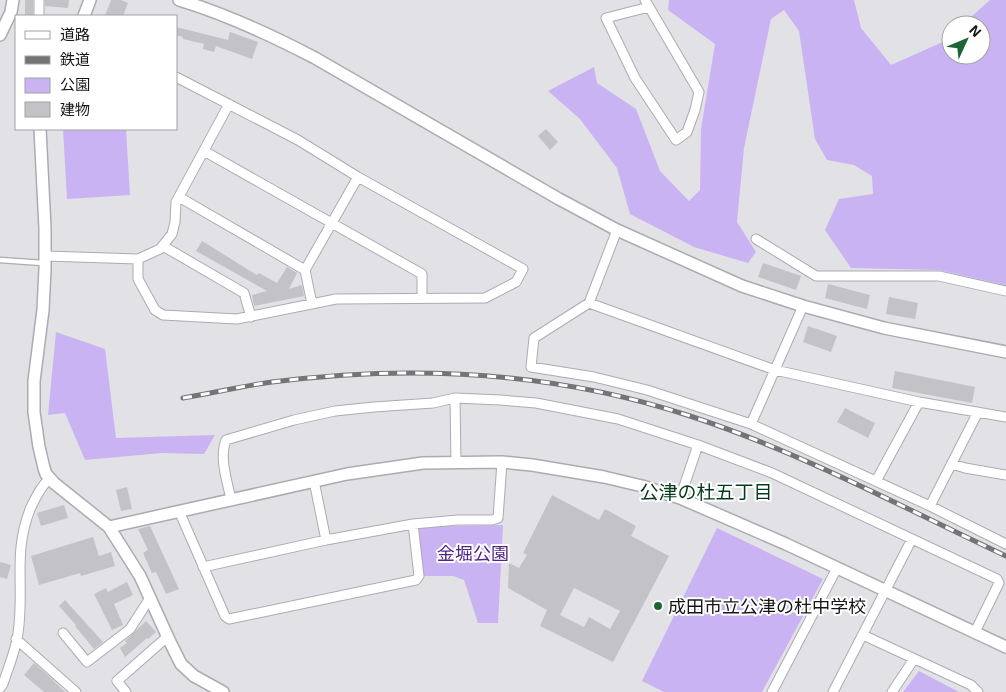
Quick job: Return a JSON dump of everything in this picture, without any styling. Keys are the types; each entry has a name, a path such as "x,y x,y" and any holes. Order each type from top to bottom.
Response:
{"street":[{"path":"0,35 14,0"},
{"path":"39,0 39,15"},
{"path":"84,15 90,0"},
{"path":"179,0 231,18 276,38 315,58 559,199 617,230 742,286 803,306 884,328 1006,352"},
{"path":"647,4 698,92 695,110 687,132 676,140 635,78 606,18 647,4"},
{"path":"138,259 138,279 155,310 163,315 237,320 336,299 485,298 516,282 523,269 358,177 298,140 178,78"},
{"path":"45,260 138,259 160,249 172,234 176,222 176,202 229,104"},
{"path":"40,130 45,260 43,310 34,381 34,412 44,468 50,478 109,527 140,576 176,655 186,670 203,682 223,692"},
{"path":"204,151 422,274 422,298"},
{"path":"312,304 305,270 358,177"},
{"path":"179,196 305,270"},
{"path":"617,230 589,303 534,338 530,367 594,377 647,390 751,424 930,506 1006,544"},
{"path":"756,239 816,276 939,276 1006,291"},
{"path":"163,246 244,294 251,316"},
{"path":"589,303 775,370 919,402 1006,417"},
{"path":"751,424 803,306"},
{"path":"455,398 456,463"},
{"path":"231,499 223,458 226,440 294,420 336,411 433,403 455,398 536,403 618,419 698,445 772,473 997,579 999,583 975,632"},
{"path":"876,482 919,402"},
{"path":"930,506 978,412"},
{"path":"680,498 698,445"},
{"path":"109,527 347,474 424,463 502,462 572,471 642,486 706,508 1006,647"},
{"path":"203,567 326,540 413,524 458,520 492,520 498,518 502,462"},
{"path":"952,464 1006,475"},
{"path":"0,688 3,684 18,634 19,562 22,534 33,503 43,485 50,478"},
{"path":"314,481 326,540"},
{"path":"179,511 225,616 229,619 416,580 419,576 413,524"},
{"path":"833,692 912,539"},
{"path":"772,692 837,568"},
{"path":"63,632 88,662 130,630 150,598"},
{"path":"863,635 971,685 978,692"},
{"path":"126,692 117,681 167,636"},
{"path":"16,639 76,692"},
{"path":"892,692 914,659"}],"lane":[{"path":"0,260 45,260"}],"green space":[{"path":"669,0 854,0 861,28 891,65 941,43 941,65 991,65 991,15 973,15 990,0 1006,0 1006,285 938,270 851,268 825,230 839,199 873,194 872,176 854,165 827,160 815,139 799,31 784,10 771,19 744,148 737,222 756,252 748,263 694,247 630,214 617,168 580,119 548,91 594,67 597,83 636,109 660,171 689,201 700,190 701,129 715,44 668,10"},
{"path":"63,130 126,130 130,195 67,199"},
{"path":"56,332 105,349 116,438 215,435 204,454 162,453 85,460 65,413 48,415"},
{"name":"金堀公園","path":"503,525 498,623 478,623 464,580 453,576 422,576 418,527"},
{"path":"717,528 823,579 762,692 664,692 642,681"},
{"path":"919,671 959,692 903,692"}],"building":[{"path":"25,0 33,0 33,15 25,15"},
{"path":"45,0 69,0 68,8 45,6"},
{"path":"111,0 121,0 128,3 123,15 105,15"},
{"path":"178,28 228,40 230,32 258,42 252,59 216,46 214,52 203,49 204,44 183,39 183,37 178,36"},
{"path":"546,129 558,142 550,150 538,136"},
{"path":"202,241 257,275 259,273 277,283 287,267 297,273 289,289 302,285 304,296 254,306 252,295 267,291 196,251"},
{"path":"763,263 801,276 796,290 758,277"},
{"path":"828,284 870,295 867,309 825,298"},
{"path":"889,297 918,303 915,319 886,314"},
{"path":"808,326 837,336 831,352 803,342"},
{"path":"895,371 975,387 972,403 892,388"},
{"path":"845,408 875,423 868,438 837,422"},
{"path":"127,487 132,509 121,511 116,490"},
{"path":"552,495 599,520 605,509 636,526 631,536 669,556 613,662 540,626 547,610 508,588 509,563 519,568 527,555 523,553","holes":["574,588 620,611 610,629 589,617 584,627 560,615"]},
{"path":"64,505 68,518 41,526 37,513"},
{"path":"150,526 179,589 166,594 156,572 152,573 143,553 148,550 138,529"},
{"path":"93,537 99,556 111,552 115,566 81,576 80,573 39,585 31,556"},
{"path":"0,562 11,565 7,579 0,577"},
{"path":"127,582 133,595 114,604 123,625 112,630 94,594 106,588 108,592"},
{"path":"65,600 103,642 94,649 59,606"},
{"path":"146,621 156,632 125,657 120,648 127,643 125,641"},
{"path":"34,663 65,692 44,692 24,675"}],"railway":[{"path":"183,398 272,382 325,376 378,374 431,373 484,376 536,381 588,390 639,401 731,430 811,463 1006,556"}],"place":[{"name":"成田市立公津の杜中学校","path":"658,606"}],"district":[{"name":"公津の杜五丁目","path":"706,491"}]}
